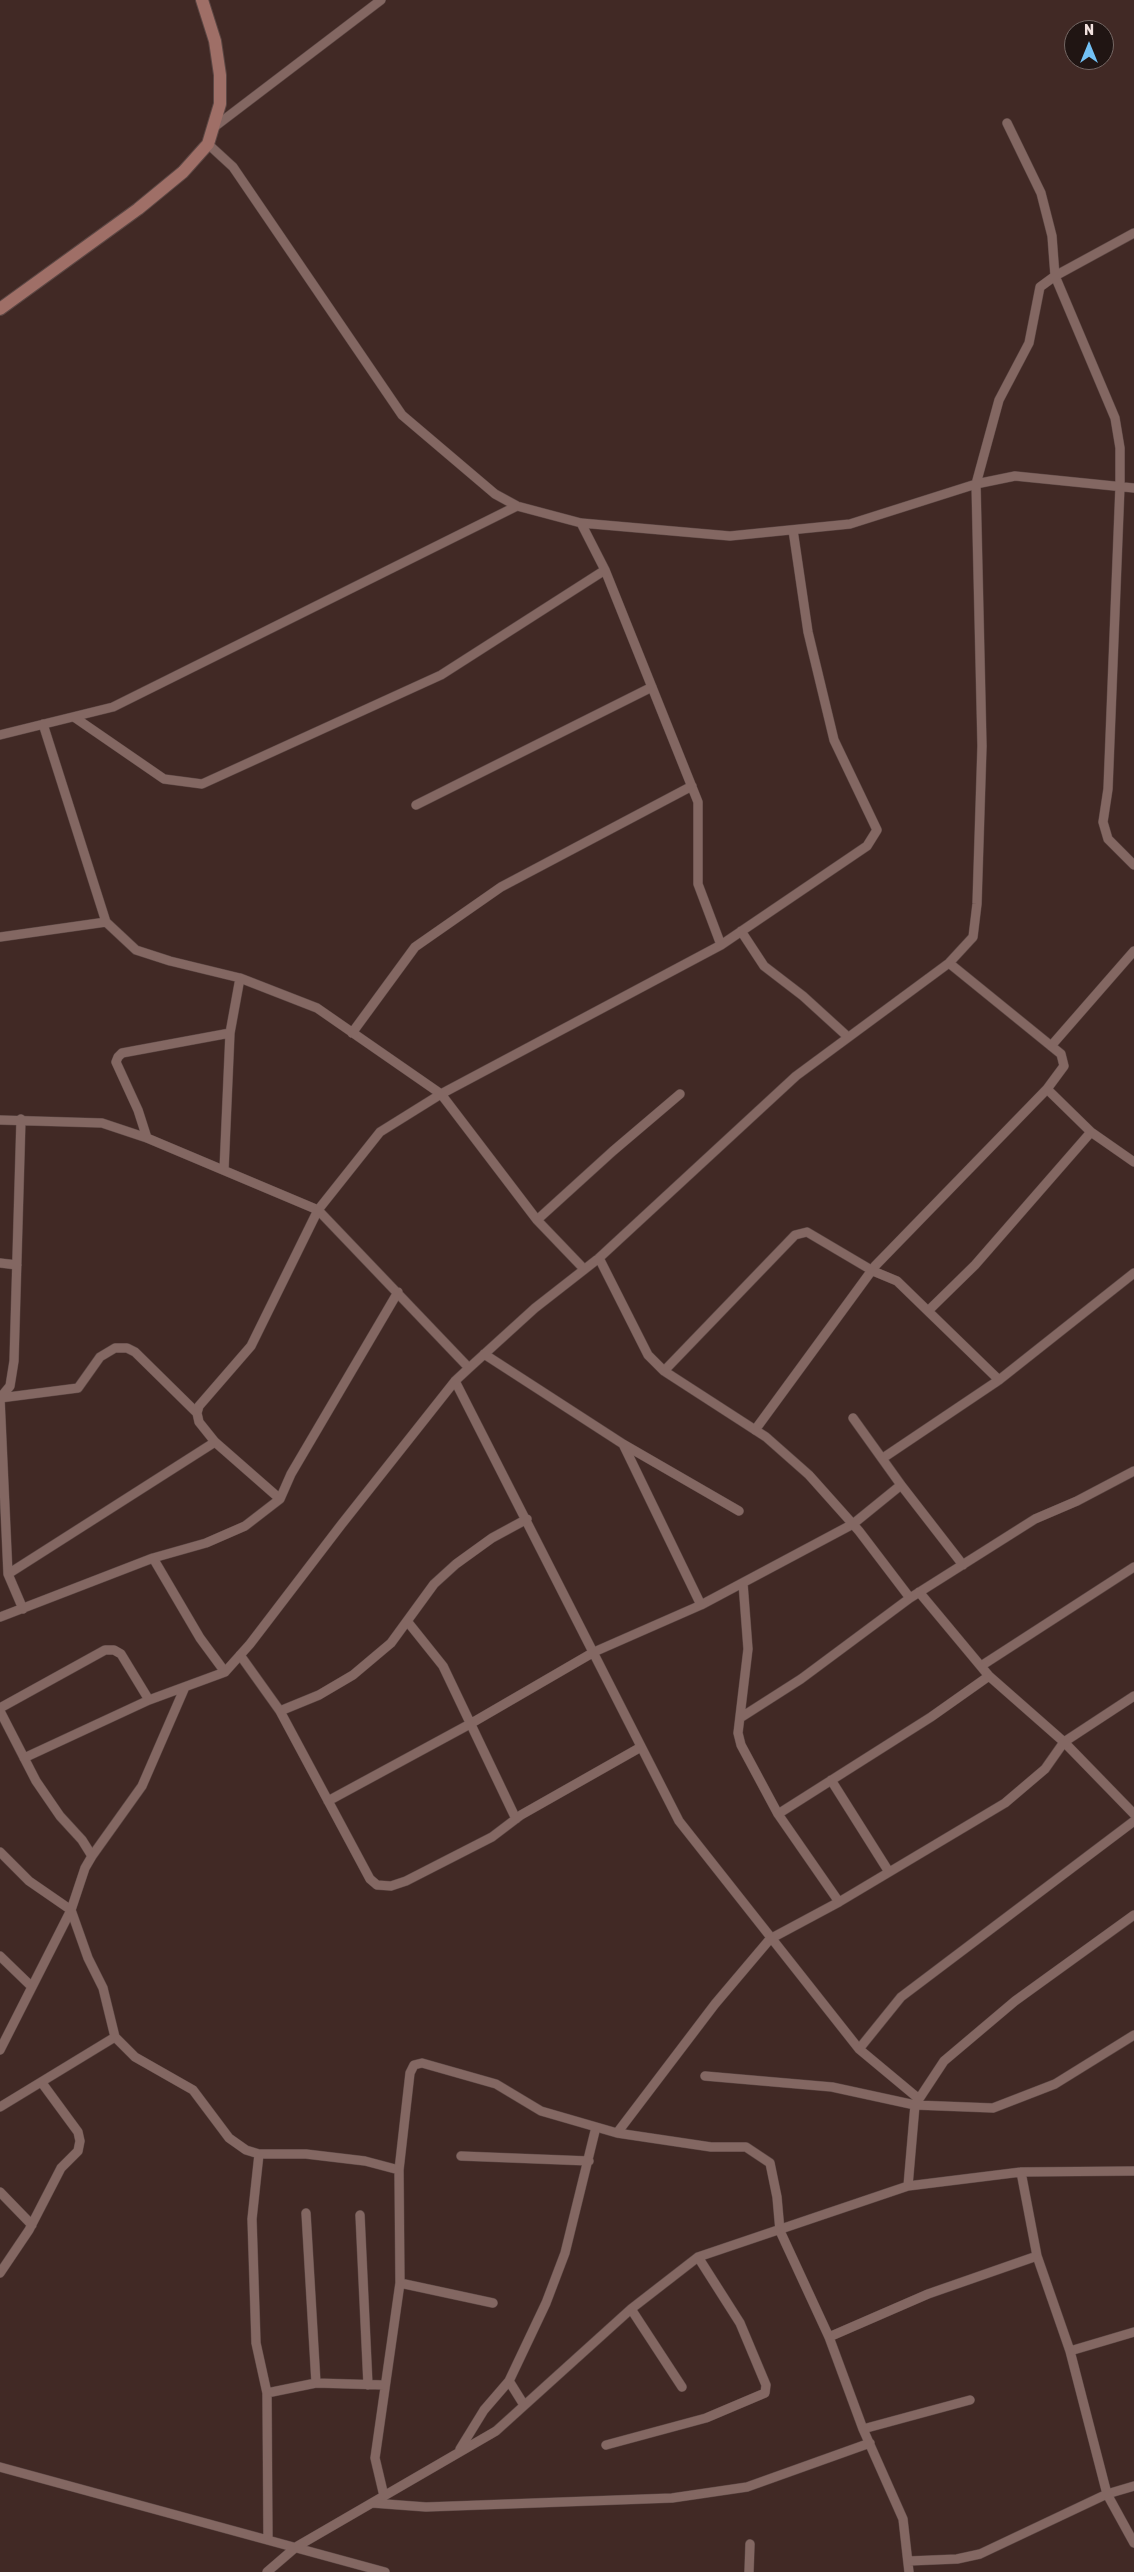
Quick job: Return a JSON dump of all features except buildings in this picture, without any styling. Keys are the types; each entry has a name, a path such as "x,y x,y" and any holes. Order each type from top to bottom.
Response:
{"street":[{"path":"0,309 138,209 183,172 208,144 220,104 220,75 214,41 202,0"},
{"path":"213,128 381,0"},
{"path":"1006,123 1041,193 1052,236 1056,276 1115,418 1120,448 1120,486 1108,789 1103,822 1108,839 1134,865"},
{"path":"208,144 234,167 402,415 495,494 517,506 581,523 730,536 850,524 976,484 1015,476 1134,488"},
{"path":"24,1758 149,1700 225,1672 240,1656 455,1382 469,1368 535,1308 599,1258 796,1076 949,962 973,937 977,904 982,746 976,484 999,400 1030,343 1040,287 1056,276 1134,233"},
{"path":"0,735 112,707 517,506"},
{"path":"581,523 605,570 698,802 698,884 721,945"},
{"path":"280,1499 214,1442 199,1422 197,1413 199,1406 251,1346 318,1210 380,1132 441,1094 721,945 867,846 877,830 834,740 808,632 793,530"},
{"path":"74,717 164,779 202,784 442,675 605,570"},
{"path":"416,804 652,687"},
{"path":"42,724 106,922 136,950 170,961 240,978 316,1008 441,1094 537,1220 584,1269"},
{"path":"352,1033 415,947 501,886 692,786"},
{"path":"0,937 106,922"},
{"path":"741,931 764,966 802,996 848,1038"},
{"path":"1051,1046 1134,951"},
{"path":"755,1430 873,1271 1047,1089 1064,1066 1061,1054 949,962"},
{"path":"224,1170 230,1033 240,978"},
{"path":"147,1138 138,1110 116,1062 118,1057 122,1053 230,1033"},
{"path":"1047,1089 1092,1132 1134,1162"},
{"path":"537,1220 613,1151 680,1094"},
{"path":"21,1119 14,1361 10,1386 0,1398 2,1481 8,1574 23,1609"},
{"path":"0,1120 21,1119 102,1123 147,1138 318,1210 469,1368"},
{"path":"928,1311 975,1265 1092,1132"},
{"path":"664,1371 794,1235 807,1232 873,1271 897,1281 999,1380"},
{"path":"599,1258 648,1355 664,1371 755,1430 809,1475 853,1524 910,1598"},
{"path":"0,1263 17,1265"},
{"path":"884,1458 999,1380 1134,1272"},
{"path":"0,1617 153,1558 206,1543 245,1526 280,1499 291,1474 398,1292"},
{"path":"0,1398 78,1388 100,1357 115,1348 128,1348 135,1352 197,1413"},
{"path":"484,1354 623,1444 739,1511"},
{"path":"455,1382 527,1519 679,1821 770,1939 859,2049 917,2102"},
{"path":"853,1418 884,1458 900,1485 963,1565"},
{"path":"8,1574 214,1442"},
{"path":"623,1444 701,1605"},
{"path":"740,1718 801,1679 910,1598 1035,1519 1134,1471"},
{"path":"328,1801 470,1724 594,1652 701,1605 853,1524 900,1485"},
{"path":"280,1711 319,1695 353,1675 391,1643 434,1584 456,1564 492,1538 527,1519"},
{"path":"153,1558 200,1638 225,1672"},
{"path":"981,1666 1134,1567"},
{"path":"743,1583 748,1649 738,1733 741,1745 778,1814 839,1902"},
{"path":"920,1592 989,1676 1064,1742 1134,1814"},
{"path":"407,1621 444,1666 516,1819"},
{"path":"92,1856 82,1840 60,1816 36,1781 1,1713 104,1650 114,1650 121,1654 149,1700"},
{"path":"240,1656 280,1711 370,1879 377,1884 391,1886 406,1881 492,1836 516,1819 641,1747"},
{"path":"778,1814 930,1717 989,1676"},
{"path":"0,2050 71,1910 85,1868 142,1786 185,1687"},
{"path":"618,2133 716,2004 770,1939 839,1902 1005,1803 1045,1769 1064,1742 1134,1696"},
{"path":"831,1780 889,1872"},
{"path":"859,2049 901,1997 1134,1820"},
{"path":"0,1852 30,1881 71,1910 88,1958 103,1988 115,2037 135,2057 193,2090 230,2138 246,2150 259,2154 306,2154 366,2161 399,2170"},
{"path":"908,2186 917,2102 944,2061 1015,2001 1134,1916"},
{"path":"0,1956 31,1986"},
{"path":"705,2076 832,2087 917,2102 994,2108 1055,2084 1134,2035"},
{"path":"0,2107 115,2037"},
{"path":"384,2496 375,2458 400,2283 399,2170 410,2073 414,2065 422,2062 496,2084 541,2111 596,2127 618,2133 712,2147 746,2147 770,2162 777,2197 780,2231 829,2336 863,2429 903,2519 909,2572"},
{"path":"0,2273 32,2225 61,2168 78,2151 80,2141 78,2132 42,2083"},
{"path":"458,2452 484,2410 509,2381 546,2303 565,2253 596,2127"},
{"path":"259,2154 252,2219 253,2266 256,2343 267,2393 268,2539"},
{"path":"461,2156 589,2161"},
{"path":"268,2572 296,2547 496,2431 631,2309 698,2257 780,2231 908,2186 1021,2172 1134,2171"},
{"path":"1021,2172 1037,2256 1070,2351 1107,2494 1134,2543"},
{"path":"0,2192 32,2225"},
{"path":"306,2213 316,2383"},
{"path":"360,2215 368,2385"},
{"path":"829,2336 928,2294 1037,2256"},
{"path":"606,2445 706,2418 765,2393 766,2385 740,2322 698,2257"},
{"path":"400,2283 493,2302"},
{"path":"631,2309 682,2386"},
{"path":"1070,2351 1134,2332"},
{"path":"509,2381 524,2404"},
{"path":"267,2393 316,2383 384,2385"},
{"path":"863,2429 970,2400"},
{"path":"372,2503 426,2507 672,2498 747,2487 870,2443"},
{"path":"0,2467 386,2572"},
{"path":"909,2561 957,2560 980,2554 1107,2494 1134,2486"},
{"path":"749,2572 750,2544"}]}
